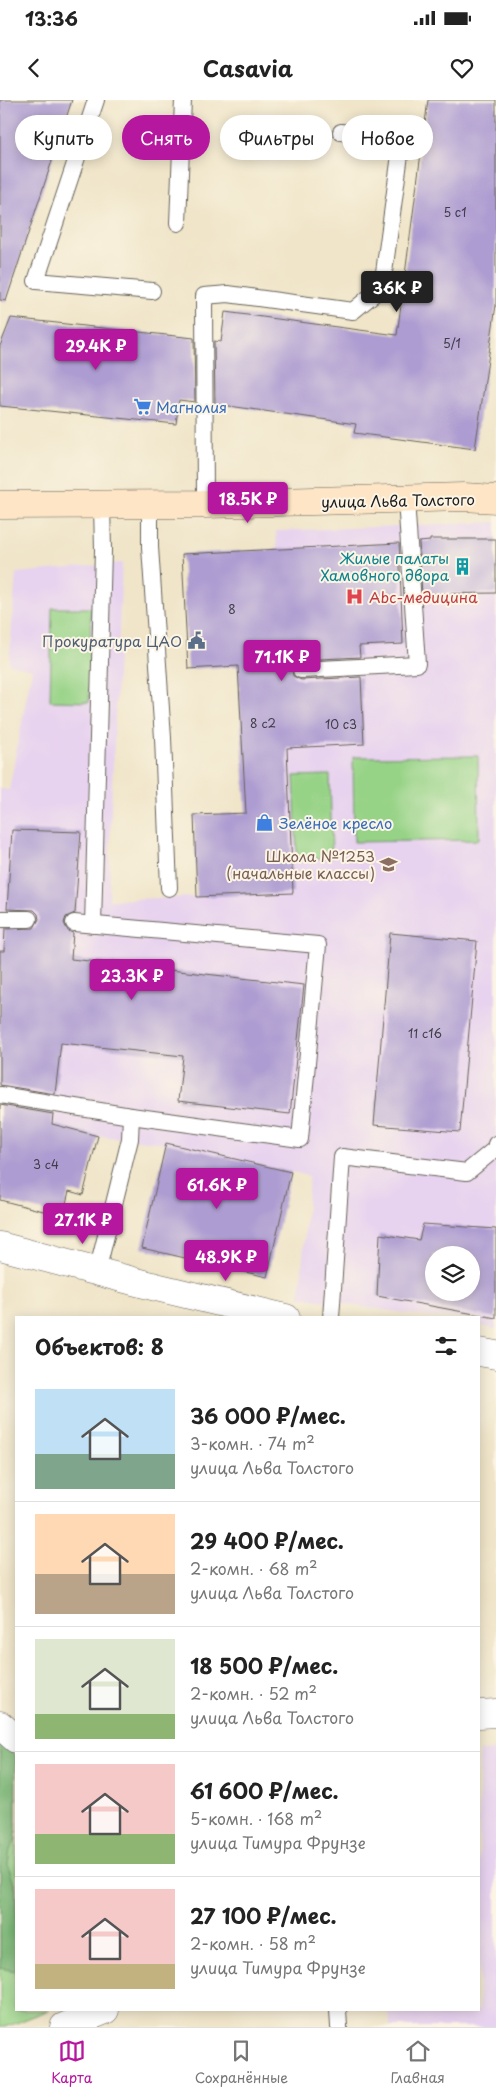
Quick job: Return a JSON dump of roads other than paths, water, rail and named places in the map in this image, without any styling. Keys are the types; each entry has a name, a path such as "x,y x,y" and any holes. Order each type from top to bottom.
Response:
{"street":[{"name":"улица Льва Толстого","path":"0,505 496,499"},
{"path":"0,1246 278,1316"},
{"path":"480,1352 496,1355"},
{"path":"480,1714 496,1713"},
{"path":"0,1725 15,1738"},
{"path":"64,2027 103,2011"}],"lane":[{"path":"96,100 36,282 152,291"},
{"path":"178,223 183,100"},
{"path":"205,504 204,296 228,294 353,310 382,287 402,140 341,132"},
{"path":"301,670 417,664 406,499"},
{"path":"150,504 150,547 163,738 169,888"},
{"path":"93,925 103,550 102,505"},
{"path":"0,919 29,919"},
{"path":"0,1094 131,1116 300,1139 318,945 74,923"},
{"path":"98,1272 130,1140 131,1116"},
{"path":"331,1316 342,1157 467,1172 495,1149 496,1144"},
{"path":"338,2011 339,2027"}],"place":[{"name":"Магнолия","path":"142,406"},
{"name":"Жилые палаты Хамовного двора","path":"463,566"},
{"name":"Abc-медицина","path":"355,596"},
{"name":"Прокуратура ЦАО","path":"196,640"},
{"name":"Зелёное кресло","path":"265,822"},
{"name":"Школа №1253 (начальные классы)","path":"389,864"}]}
